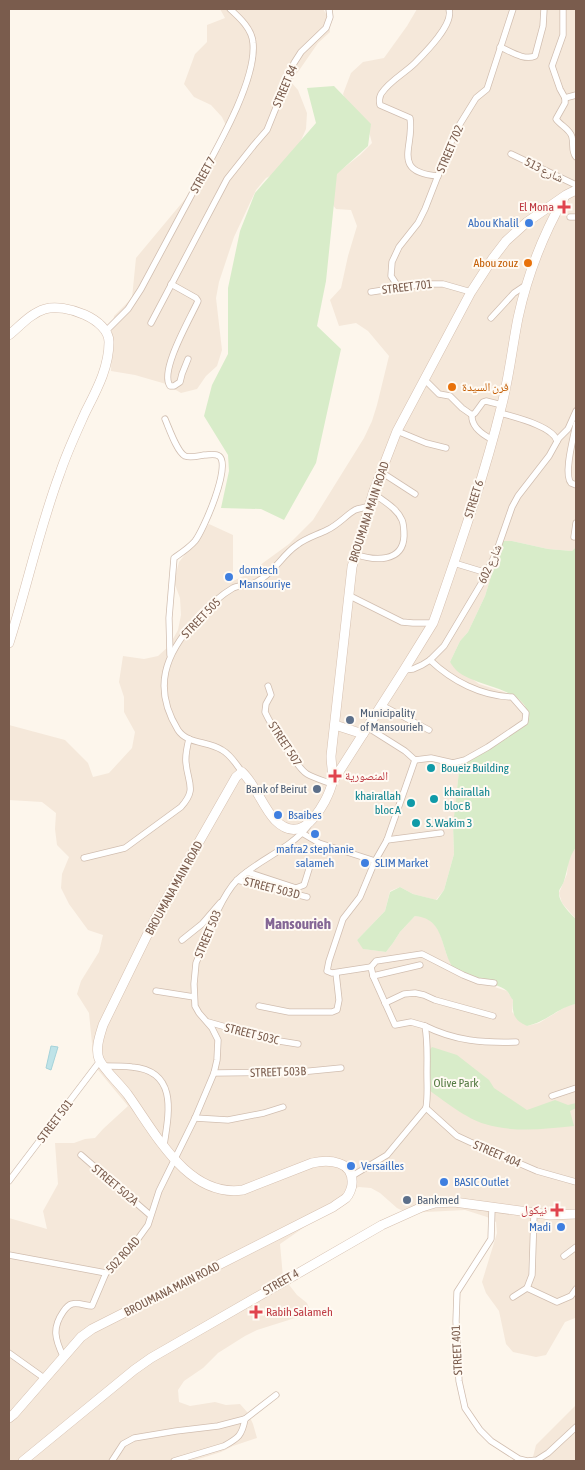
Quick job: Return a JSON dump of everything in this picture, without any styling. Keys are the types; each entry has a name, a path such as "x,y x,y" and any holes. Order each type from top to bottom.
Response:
{"street":[{"name":"STREET 7","path":"106,330 124,314 141,289 212,158 247,83 253,57 252,38 247,27 230,9"},
{"name":"STREET 84","path":"151,323 227,179 268,130 276,105 294,63 301,52 326,28 330,17 329,9"},
{"path":"438,176 414,170 407,157 410,118 380,105 379,101 389,85 415,63 443,30 450,16 449,9"},
{"name":"STREET 702","path":"399,288 392,276 392,262 399,247 421,218 455,132 476,98 487,89 513,9"},
{"path":"500,47 525,58 535,56 543,26 544,9"},
{"path":"563,9 564,31 552,66 553,73 565,98 565,103 556,119 571,134 576,157"},
{"path":"565,98 576,95"},
{"name":"شارع 513","path":"511,154 576,185"},
{"name":"BROUMANA MAIN ROAD","path":"332,783 331,756 334,725 348,594 355,554 373,493 397,431 471,292 489,264 506,242 527,222 576,190"},
{"name":"STREET 6","path":"332,783 433,623 493,440 526,285 550,222 566,195"},
{"path":"541,212 546,214 550,222"},
{"path":"171,284 198,301 173,353 168,379 170,386 180,382 188,359"},
{"name":"STREET 701","path":"371,292 422,284 443,284 471,292"},
{"path":"492,318 514,293 526,285"},
{"path":"9,335 32,315 44,309 56,307 70,309 91,319 106,330 109,337 106,365 98,388 70,446 57,479 9,643"},
{"path":"424,379 439,394 450,396 472,415 474,425 493,440"},
{"path":"472,415 486,401 553,434 557,441"},
{"name":"شارع 602","path":"404,670 413,669 430,660 444,646 487,573 512,507 522,489 537,473 557,441 568,429 576,412"},
{"path":"165,419 182,453 189,457 214,454 222,460 223,466 216,497 200,534 195,542 174,558 168,618 170,657"},
{"path":"576,424 568,477 571,483 576,485"},
{"path":"397,431 426,443 446,448"},
{"path":"381,472 415,494"},
{"path":"355,554 372,558 392,557 402,547 404,525 402,519 389,505 373,493"},
{"name":"STREET 505","path":"189,739 184,737 171,718 166,698 165,677 170,657 176,644 185,632 220,597 237,586 258,581 297,544 338,524 354,511 369,506"},
{"path":"574,537 576,523"},
{"path":"454,563 487,573"},
{"path":"348,594 402,622 413,624 433,623"},
{"path":"414,760 431,758 453,763 466,760 525,722 526,713 512,697 491,695 460,682 430,660"},
{"name":"STREET 507","path":"268,686 270,695 265,712 291,754 306,774 332,783"},
{"path":"381,706 429,730"},
{"path":"334,725 365,730 405,750 414,760"},
{"path":"84,858 125,848 181,808 191,793 186,756 189,739 220,748 232,759 250,780 268,811 283,827 294,830 309,824 322,805 332,783"},
{"path":"331,756 347,759"},
{"path":"414,760 387,840 375,862 362,894 346,915 341,926 327,966 329,973 371,967 376,962 422,954 463,975 478,981 494,983"},
{"name":"BROUMANA MAIN ROAD","path":"103,1064 98,1056 98,1045 103,1025 155,919 233,781 242,772"},
{"name":"STREET 503","path":"175,1159 195,1118 214,1073 217,1060 218,1040 212,1028 195,1006 194,973 196,963 224,897 237,880 295,840 309,824"},
{"path":"302,833 319,843 375,862"},
{"path":"387,840 442,833"},
{"path":"247,872 296,888 304,885 309,870"},
{"name":"STREET 503D","path":"237,880 307,897"},
{"path":"182,940 202,924 224,897"},
{"path":"373,976 420,965"},
{"path":"371,967 373,976 395,1025 411,1022 426,1026 440,1034 463,1040 495,1043 516,1042"},
{"path":"259,1006 290,1012 332,1012 337,1010 339,1006 336,973"},
{"path":"156,991 194,996"},
{"path":"385,1003 404,994 415,993 493,1016"},
{"name":"STREET 503C","path":"206,1022 273,1040 298,1044"},
{"path":"103,1064 180,1166 202,1183 221,1189 243,1190 323,1160 334,1161 347,1168 352,1176 387,1155 426,1108 429,1094 426,1026"},
{"path":"103,1064 134,1067 158,1077 166,1087 168,1104 164,1145"},
{"name":"STREET 501","path":"9,1182 103,1064"},
{"name":"STREET 503B","path":"214,1073 300,1072 341,1068"},
{"path":"552,1096 576,1088"},
{"path":"195,1118 228,1120 283,1107"},
{"name":"STREET 404","path":"426,1108 457,1136 537,1171 576,1182"},
{"name":"STREET 502A","path":"80,1155 150,1215"},
{"name":"502 ROAD","path":"63,1356 55,1340 54,1332 57,1322 67,1307 72,1304 92,1306 106,1273 127,1254 148,1225 159,1191 175,1159"},
{"name":"BROUMANA MAIN ROAD","path":"9,1418 80,1336 333,1207 347,1197 352,1187 352,1176"},
{"name":"STREET 4","path":"23,1461 151,1358 382,1225 408,1212 435,1203 454,1202 534,1214 576,1214"},
{"name":"STREET 401","path":"492,1208 492,1239 456,1292 456,1337 461,1396 465,1408 480,1430 491,1441 519,1459 527,1461 537,1460"},
{"path":"513,1297 527,1288 532,1275 534,1214"},
{"path":"564,1256 576,1247"},
{"path":"9,1255 106,1273"},
{"path":"527,1288 557,1302 571,1296 576,1289"},
{"path":"9,1353 44,1378"},
{"path":"112,1461 123,1444 134,1438 218,1426 245,1419 276,1394"},
{"path":"174,1461 224,1446 239,1437 245,1419"},
{"path":"537,1460 548,1453 576,1428"}],"shaded area":[{"path":"220,9 323,9 328,17 330,32 318,43 291,82 298,90 307,113 306,129 299,145 281,171 266,178 256,190 234,237 219,282 216,298 222,350 217,366 206,376 197,389 181,393 166,384 135,375 111,371 112,331 114,316 132,298 136,258 191,192 222,147 229,132 222,117 211,105 194,97 184,84 195,54 207,42 207,25 225,18"},
{"path":"417,9 576,9 576,547 572,551 502,541 485,596 468,632 460,641 450,662 479,684 513,695 522,702 527,711 527,722 460,762 453,825 454,854 444,890 436,900 413,894 400,887 390,891 385,911 357,940 364,949 386,952 400,932 415,916 425,917 434,924 440,933 447,956 482,983 507,991 513,1000 512,1012 527,1026 539,1023 567,1006 576,1004 576,1319 565,1322 546,1355 536,1357 513,1352 506,1344 499,1311 486,1293 482,1282 497,1233 496,1222 465,1210 407,1213 397,1208 380,1193 371,1188 359,1187 349,1190 316,1219 280,1244 283,1277 297,1295 307,1303 311,1313 257,1330 245,1336 218,1353 203,1368 184,1381 178,1390 179,1402 190,1406 215,1402 226,1405 240,1404 248,1413 257,1438 192,1461 9,1461 9,1218 47,1229 43,1211 58,1184 55,1143 74,1143 95,1138 128,1106 98,1070 93,1054 89,1013 77,994 81,981 99,952 103,935 88,930 69,904 61,888 62,874 69,857 57,845 56,813 42,802 9,800 9,725 65,740 88,763 93,777 109,773 132,748 135,732 124,712 124,697 119,682 123,656 144,659 158,656 169,646 178,630 181,615 180,598 174,582 179,562 209,524 233,535 233,581 248,574 289,544 313,520 364,438 377,405 389,356 368,331 356,323 339,326 330,300 341,288 357,226 351,210 336,209 326,196 331,178 372,143 368,128 353,118 343,94 351,73 363,62 384,58"},
{"path":"576,847 576,919 562,903 559,893 567,874 568,862"},
{"path":"576,1405 576,1461 532,1461 536,1445"}],"green space":[{"path":"334,86 371,124 368,146 337,174 326,281 317,326 341,349 316,463 284,520 261,509 221,508 229,471 228,455 204,416 212,385 228,354 228,288 240,231 255,193 316,123 307,88"},
{"path":"502,541 572,551 576,547 576,847 571,855 559,896 562,903 576,919 576,1004 563,1008 541,1021 527,1026 515,1016 513,1000 507,991 496,985 470,979 459,974 448,958 438,931 426,919 415,916 400,932 386,952 363,949 357,940 385,911 390,892 400,887 413,894 437,900 444,890 454,854 453,825 460,762 527,722 527,711 523,703 516,697 465,676 457,671 450,662 460,641 468,632 485,596"},
{"name":"Olive Park","path":"432,1047 457,1055 489,1080 494,1088 527,1110 555,1100 568,1105 576,1103 576,1108 570,1111 574,1126 530,1130 507,1129 478,1122 429,1090 427,1053"}],"water":[{"path":"51,1046 58,1047 51,1070 46,1068"}],"place":[{"name":"El Mona","path":"564,207"},
{"name":"Abou Khalil","path":"529,223"},
{"name":"Abou zouz","path":"528,263"},
{"name":"فرن السيدة","path":"452,387"},
{"name":"domtech Mansouriye","path":"229,577"},
{"name":"Municipality of Mansourieh","path":"350,720"},
{"name":"Boueiz Building","path":"431,768"},
{"name":"المنصورية","path":"335,776"},
{"name":"Bank of Beirut","path":"317,789"},
{"name":"khairallah bloc B","path":"434,799"},
{"name":"khairallah bloc A","path":"411,803"},
{"name":"Bsaibes","path":"278,815"},
{"name":"S. Wakim 3","path":"416,823"},
{"name":"mafra2 stephanie salameh","path":"315,834"},
{"name":"SLIM Market","path":"365,863"},
{"name":"Versailles","path":"351,1166"},
{"name":"BASIC Outlet","path":"444,1182"},
{"name":"Bankmed","path":"407,1200"},
{"name":"نيكول","path":"557,1210"},
{"name":"Madi","path":"561,1227"},
{"name":"Rabih Salameh","path":"256,1312"}],"district":[{"name":"Mansourieh","path":"298,923"}]}
